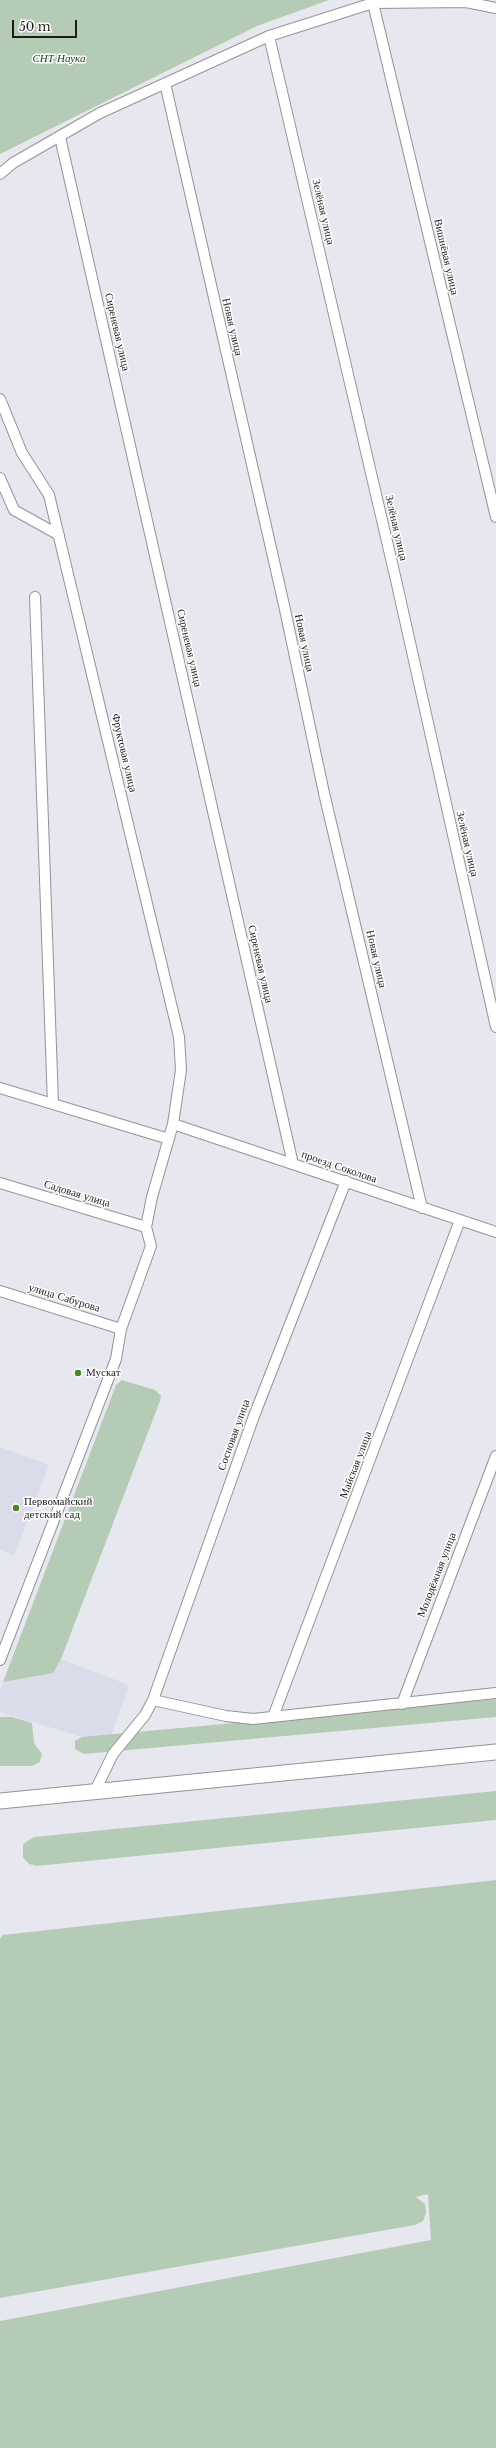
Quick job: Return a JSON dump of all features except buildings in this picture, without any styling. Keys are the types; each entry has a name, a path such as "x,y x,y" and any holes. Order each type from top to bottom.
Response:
{"street":[{"path":"0,174 12,163 100,113 269,36 373,3 466,2 496,8"},
{"name":"Вишнёвая улица","path":"373,3 496,517"},
{"name":"Зелёная улица","path":"269,36 396,580 496,1027"},
{"name":"Новая улица","path":"165,83 282,598 324,793 422,1208"},
{"name":"Сиреневая улица","path":"60,137 293,1164"},
{"name":"Фруктовая улица","path":"0,399 22,454 49,495 179,1037 180,1070 173,1124 152,1197 146,1227"},
{"path":"0,478 14,510 59,535"},
{"path":"35,596 53,1104"},
{"path":"0,1088 169,1139"},
{"name":"проезд Соколова","path":"173,1124 496,1232"},
{"name":"Сосновая улица","path":"95,1791 113,1754 145,1715 153,1700 254,1416 346,1181"},
{"name":"Садовая улица","path":"0,1183 146,1227"},
{"name":"Майская улица","path":"273,1717 460,1220"},
{"path":"0,1660 116,1359 121,1329 151,1246 146,1227"},
{"name":"улица Сабурова","path":"0,1291 121,1329"},
{"name":"Молодёжная улица","path":"402,1704 496,1456"},
{"path":"153,1700 239,1718 273,1717 496,1693"},
{"path":"145,1715 171,1704"},
{"path":"0,1801 496,1752"}],"shaded area":[{"name":"Первомайский детский сад","path":"0,1447 49,1465 14,1556 0,1550"},
{"path":"61,1659 129,1685 108,1745 0,1712 0,1690 3,1682 53,1673"}],"green space":[{"name":"СНТ Наука","path":"0,0 329,0 257,26 0,154"},
{"path":"122,1380 155,1390 161,1396 160,1401 61,1659 53,1673 3,1682 116,1385"},
{"path":"496,1699 496,1717 84,1754 75,1749 75,1741 82,1737"},
{"path":"0,1717 12,1717 32,1723 34,1743 42,1754 40,1762 32,1766 0,1766"},
{"path":"496,1791 496,1820 37,1866 29,1864 23,1857 23,1844 34,1837"},
{"path":"496,1880 496,2448 0,2448 0,2321 431,2240 428,2194 416,2197 425,2204 426,2213 423,2221 415,2225 0,2298 0,1939 3,1935"}],"place":[{"name":"Мускат","path":"78,1373"},
{"name":"Первомайский детский сад","path":"16,1508"}]}
